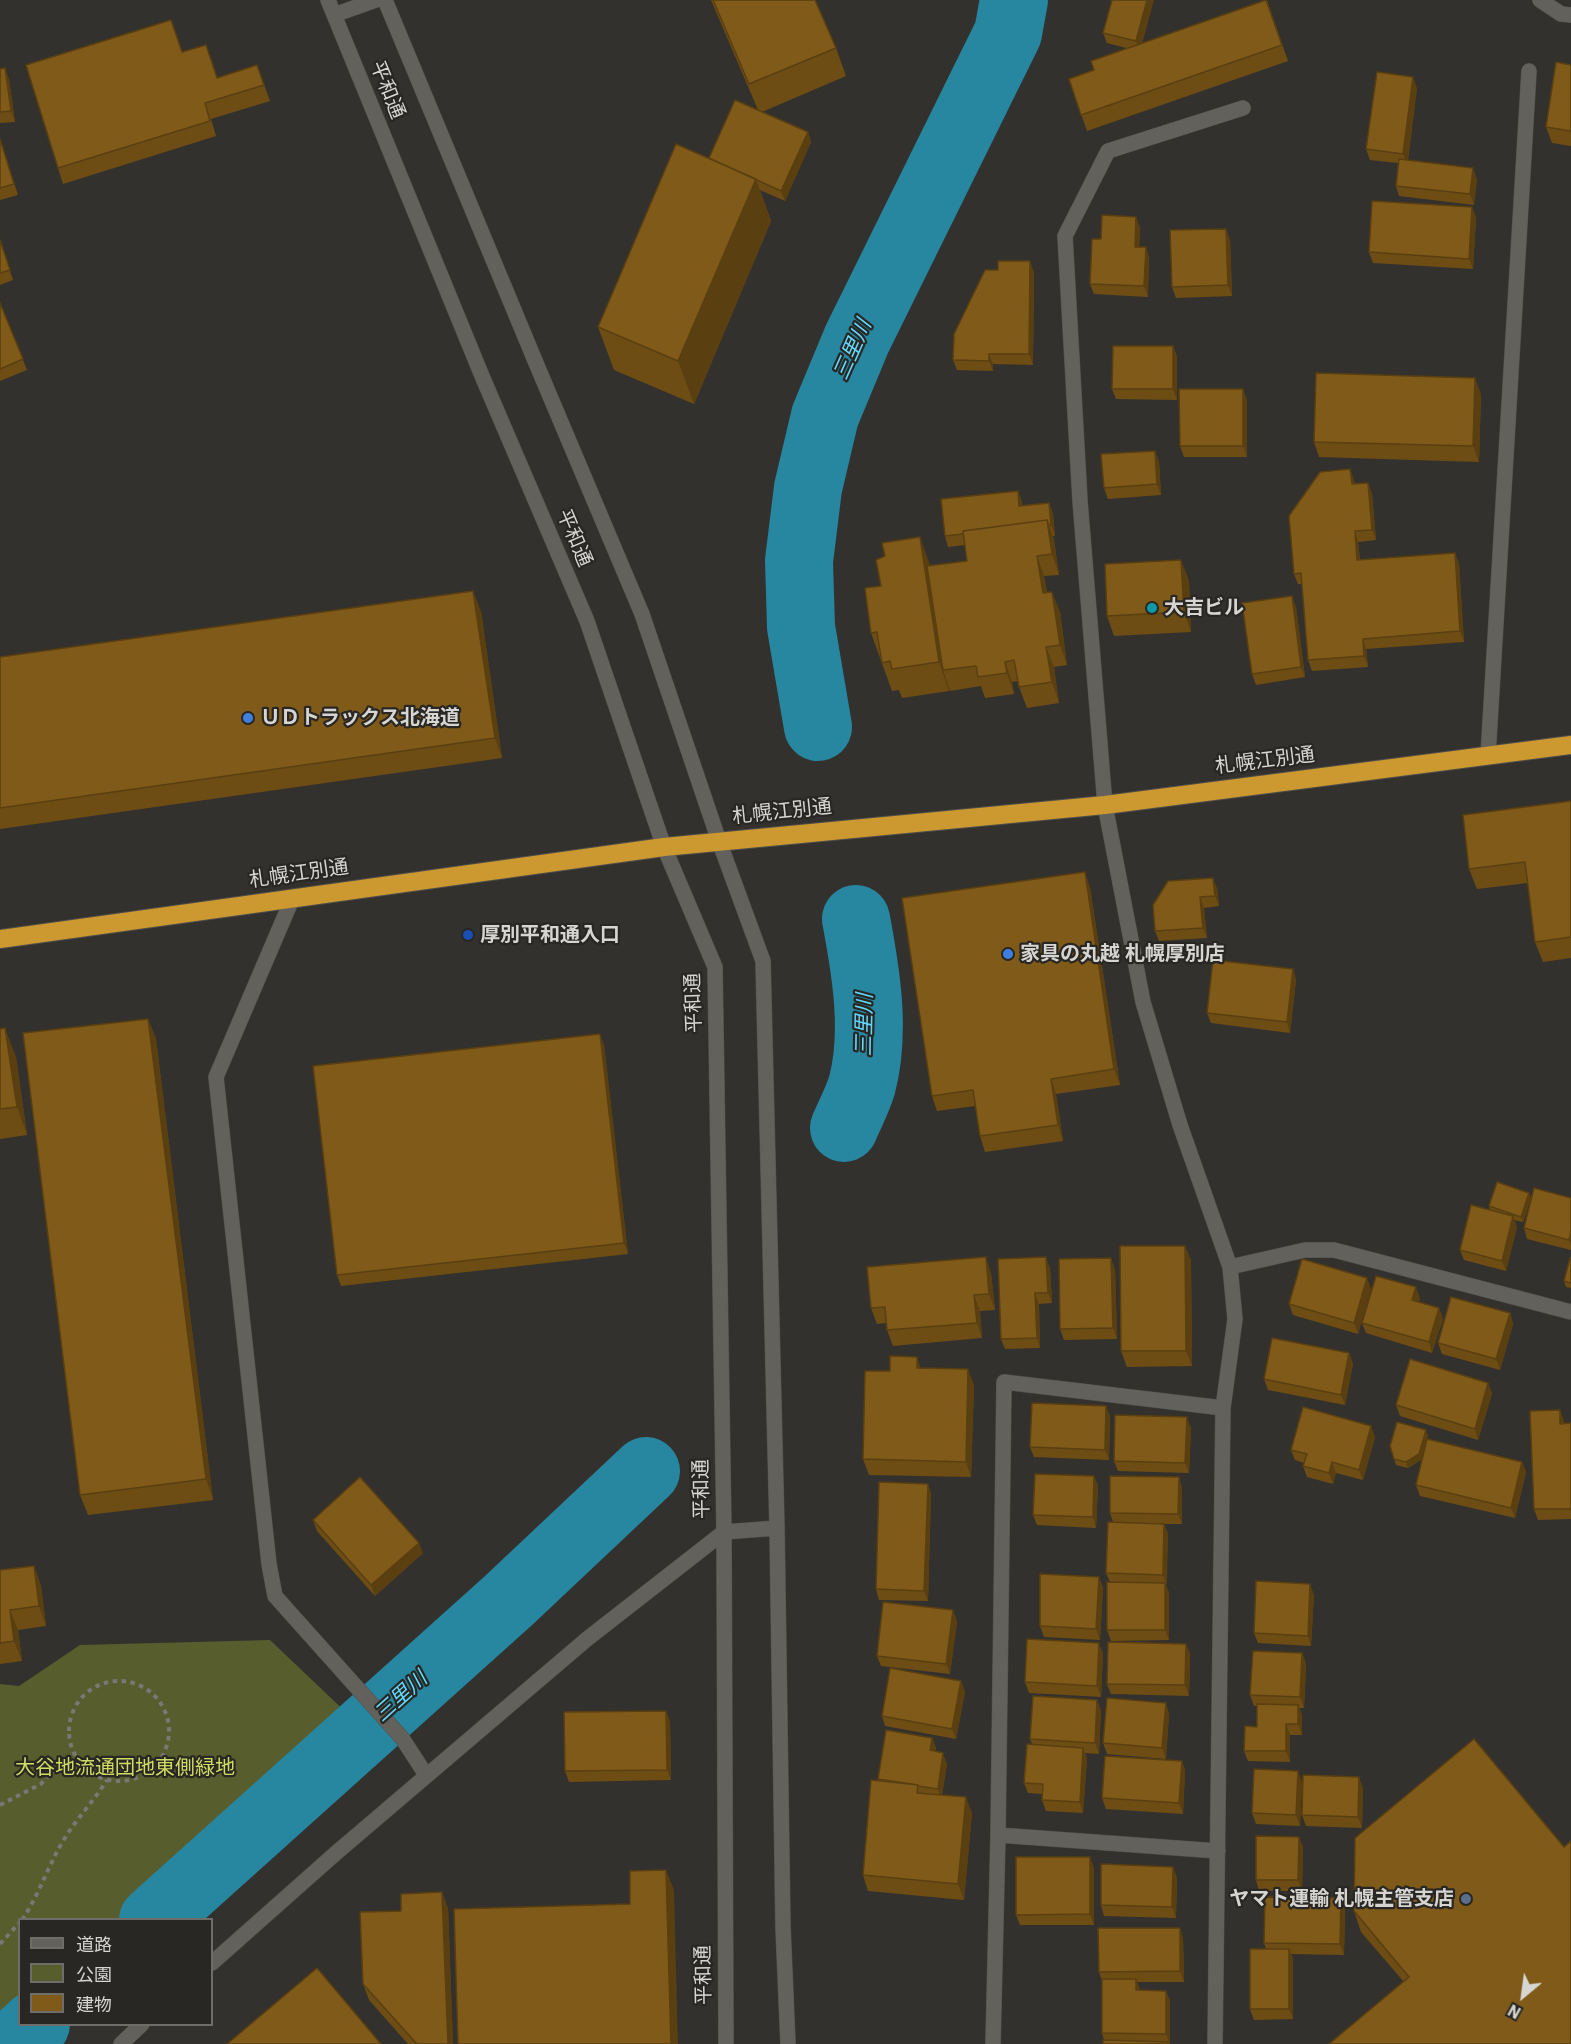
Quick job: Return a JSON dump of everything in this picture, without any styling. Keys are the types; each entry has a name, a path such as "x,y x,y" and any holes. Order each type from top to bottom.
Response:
{"highway":[{"name":"札幌江別通","path":"0,939 294,897 719,841 1105,805 1571,745"}],"street":[{"name":"平和通","path":"328,0 482,376 587,621 664,848 715,967 724,1532 726,2044"},
{"path":"334,15 376,0"},
{"name":"平和通","path":"385,0 642,614 719,841 763,961 777,1528 783,1928 788,2044"},
{"path":"1540,0 1561,14 1571,15"},
{"path":"1488,756 1529,71"},
{"path":"1215,2044 1223,1408 1235,1319 1230,1267 1180,1125 1143,1002 1105,805 1080,501 1065,236 1108,151 1243,108"},
{"path":"294,897 216,1077 269,1564 275,1596 402,1738 426,1775"},
{"path":"1230,1267 1305,1250 1334,1250 1571,1312"},
{"path":"993,2044 1004,1382 1223,1408"},
{"path":"213,1962 426,1775 587,1639 724,1532 777,1528"},
{"path":"998,1835 1218,1851"},
{"path":"121,2044 141,2026"}],"path":[{"path":"121,1681 136,1684 150,1691 160,1702 167,1716 168,1746 161,1759 150,1771 137,1778 122,1781 107,1780 90,1771 76,1756 70,1742 69,1727 73,1712 81,1699 92,1689 106,1683 121,1681"},
{"path":"0,1805 41,1784 53,1771 76,1756"},
{"path":"22,1918 42,1888 52,1860 65,1838 107,1780"},
{"path":"0,1944 18,1923"}],"green space":[{"name":"大谷地流通団地東側緑地","path":"270,1640 353,1719 148,1918 18,1918 18,2026 38,2026 19,2044 0,2044 0,1684 19,1686 80,1645"}],"building":[{"path":"713,0 815,0 836,48 749,84"},
{"path":"1112,0 1147,0 1136,41 1103,33"},
{"path":"1266,0 1282,45 1081,115 1069,79 1094,70 1091,61"},
{"path":"171,20 182,52 206,45 217,78 257,65 264,85 205,103 210,121 58,168 26,65"},
{"path":"1556,62 1571,65 1571,131 1546,127"},
{"path":"5,68 11,111 0,112 0,69"},
{"path":"1377,72 1413,77 1403,154 1366,149"},
{"path":"735,100 808,132 781,191 709,158"},
{"path":"0,139 14,184 0,188"},
{"path":"676,144 756,179 678,361 598,327"},
{"path":"1399,159 1473,168 1470,194 1396,186"},
{"path":"1372,201 1472,207 1469,259 1369,252"},
{"path":"1102,215 1136,217 1135,247 1146,247 1144,286 1090,284 1092,239 1101,239"},
{"path":"1226,229 1228,285 1172,287 1170,230"},
{"path":"0,240 10,270 0,273"},
{"path":"998,261 1030,261 1029,354 989,354 989,361 953,360 954,334 985,270 998,270"},
{"path":"0,303 23,359 0,369"},
{"path":"1113,346 1173,346 1173,389 1112,389"},
{"path":"1316,373 1475,378 1473,446 1314,442"},
{"path":"1179,389 1243,389 1243,446 1180,446"},
{"path":"1155,451 1157,484 1104,488 1101,454"},
{"path":"1350,469 1352,484 1368,483 1372,530 1355,531 1357,560 1455,553 1460,631 1363,639 1364,656 1308,660 1301,573 1294,574 1289,516 1320,472"},
{"path":"1018,491 1019,506 1049,503 1051,525 1047,520 963,531 963,534 945,536 941,499"},
{"path":"1047,520 1052,554 1037,556 1043,593 1052,592 1060,645 1046,647 1052,682 1019,687 1014,660 1005,662 1007,673 978,677 976,666 943,670 927,566 967,561 963,531"},
{"path":"920,537 939,662 892,669 890,661 882,663 877,632 871,633 865,588 881,586 876,560 885,556 882,543"},
{"path":"1181,560 1184,612 1107,616 1105,564"},
{"name":"ＵＤトラックス北海道","path":"473,591 495,738 0,808 0,657"},
{"path":"1292,596 1301,667 1252,674 1242,603"},
{"path":"1571,801 1571,937 1535,942 1525,862 1469,869 1463,815"},
{"path":"1085,872 1114,1069 1051,1079 1058,1125 980,1136 973,1090 932,1096 902,898"},
{"path":"1213,878 1215,896 1200,897 1203,928 1155,931 1153,905 1168,881"},
{"path":"1213,960 1293,969 1287,1022 1207,1013"},
{"path":"148,1019 206,1479 80,1495 23,1033"},
{"path":"5,1028 17,1107 0,1109 0,1029"},
{"path":"600,1034 624,1243 337,1275 313,1066"},
{"path":"1497,1182 1529,1193 1521,1217 1489,1206"},
{"path":"1534,1188 1571,1198 1569,1240 1524,1228"},
{"path":"1471,1205 1513,1216 1502,1261 1460,1250"},
{"path":"1120,1246 1185,1246 1186,1351 1121,1351"},
{"path":"986,1257 989,1294 974,1295 977,1323 887,1330 885,1307 871,1308 867,1267"},
{"path":"1046,1257 1048,1293 1035,1293 1037,1338 1001,1339 998,1259"},
{"path":"1111,1258 1113,1328 1060,1329 1059,1259"},
{"path":"1571,1258 1571,1283 1564,1281"},
{"path":"1302,1259 1367,1278 1354,1323 1289,1304"},
{"path":"1376,1276 1416,1287 1412,1300 1439,1308 1429,1342 1362,1323"},
{"path":"1451,1297 1510,1313 1496,1359 1438,1343"},
{"path":"1272,1338 1349,1353 1341,1395 1264,1379"},
{"path":"890,1356 917,1357 917,1368 968,1369 966,1462 863,1459 865,1371 890,1371"},
{"path":"1410,1359 1488,1383 1475,1429 1396,1405"},
{"path":"1032,1403 1106,1406 1105,1450 1030,1447"},
{"path":"1303,1407 1371,1426 1359,1470 1332,1462 1329,1473 1303,1466 1307,1454 1291,1450"},
{"path":"1560,1410 1560,1424 1571,1423 1571,1509 1534,1509 1530,1411"},
{"path":"1115,1415 1187,1417 1185,1463 1114,1461"},
{"path":"1397,1422 1426,1430 1419,1454 1406,1462 1394,1459 1390,1446"},
{"path":"1427,1439 1522,1462 1511,1508 1416,1485"},
{"path":"1035,1474 1094,1476 1093,1517 1033,1515"},
{"path":"1110,1476 1179,1477 1178,1514 1110,1513"},
{"path":"360,1477 419,1543 371,1585 313,1520"},
{"path":"879,1482 928,1484 924,1591 876,1589"},
{"path":"1108,1522 1164,1524 1163,1575 1106,1573"},
{"path":"34,1566 39,1606 10,1610 14,1641 0,1643 0,1570"},
{"path":"1040,1574 1099,1577 1096,1629 1040,1626"},
{"path":"1256,1581 1310,1584 1308,1636 1254,1633"},
{"path":"1107,1582 1165,1583 1165,1630 1107,1630"},
{"path":"883,1602 953,1610 946,1664 877,1656"},
{"path":"1027,1639 1099,1643 1097,1686 1025,1682"},
{"path":"1108,1642 1186,1644 1185,1685 1107,1684"},
{"path":"1253,1651 1302,1653 1300,1697 1250,1695"},
{"path":"890,1668 961,1681 952,1729 882,1716"},
{"path":"1033,1696 1097,1700 1095,1743 1030,1739"},
{"path":"1107,1698 1166,1703 1162,1748 1103,1743"},
{"path":"1257,1704 1298,1705 1298,1724 1286,1724 1286,1751 1244,1751 1245,1726 1257,1727"},
{"path":"666,1711 667,1770 565,1771 564,1712"},
{"path":"886,1730 932,1738 930,1750 943,1753 938,1789 878,1779"},
{"name":"ヤマト運輸 札幌主管支店","path":"1474,1739 1564,1847 1571,1841 1571,2044 1329,2044 1409,1977 1354,1911 1355,1838"},
{"path":"1027,1744 1083,1748 1080,1802 1042,1800 1043,1784 1024,1783"},
{"path":"1105,1756 1182,1761 1179,1803 1102,1798"},
{"path":"1254,1769 1298,1771 1296,1815 1252,1813"},
{"path":"1303,1775 1359,1777 1358,1817 1302,1815"},
{"path":"871,1780 918,1785 917,1793 966,1797 958,1884 863,1875"},
{"path":"1256,1836 1299,1837 1298,1880 1256,1880"},
{"path":"1016,1857 1090,1857 1090,1914 1016,1915"},
{"path":"1101,1864 1173,1867 1172,1907 1101,1905"},
{"path":"666,1870 671,2044 458,2044 454,1909 630,1904 630,1871"},
{"path":"442,1892 448,2044 417,2044 363,1984 360,1912 401,1911 401,1894"},
{"path":"1265,1897 1341,1898 1340,1944 1264,1943"},
{"path":"1098,1928 1180,1928 1180,1971 1099,1972"},
{"path":"1250,1949 1289,1949 1289,2009 1250,2009"},
{"path":"317,1968 381,2044 227,2044"},
{"path":"1102,1979 1136,1979 1136,1990 1166,1991 1166,2034 1102,2033"},
{"path":"1103,2040 1168,2042 1168,2044 1103,2044"}],"waterway":[{"name":"三里川","path":"818,727 801,627 799,561 808,488 825,416 857,339 1008,33 1014,0"},
{"name":"三里川","path":"844,1128 862,1085 868,1044 866,981 856,919"},
{"name":"三里川","path":"155,1918 508,1601 646,1471"},
{"name":"三里川","path":"14,2044 34,2026"}],"place":[{"name":"大吉ビル","path":"1152,608"},
{"name":"ＵＤトラックス北海道","path":"248,718"},
{"name":"厚別平和通入口","path":"468,935"},
{"name":"家具の丸越 札幌厚別店","path":"1008,954"},
{"name":"ヤマト運輸 札幌主管支店","path":"1466,1899"}]}
